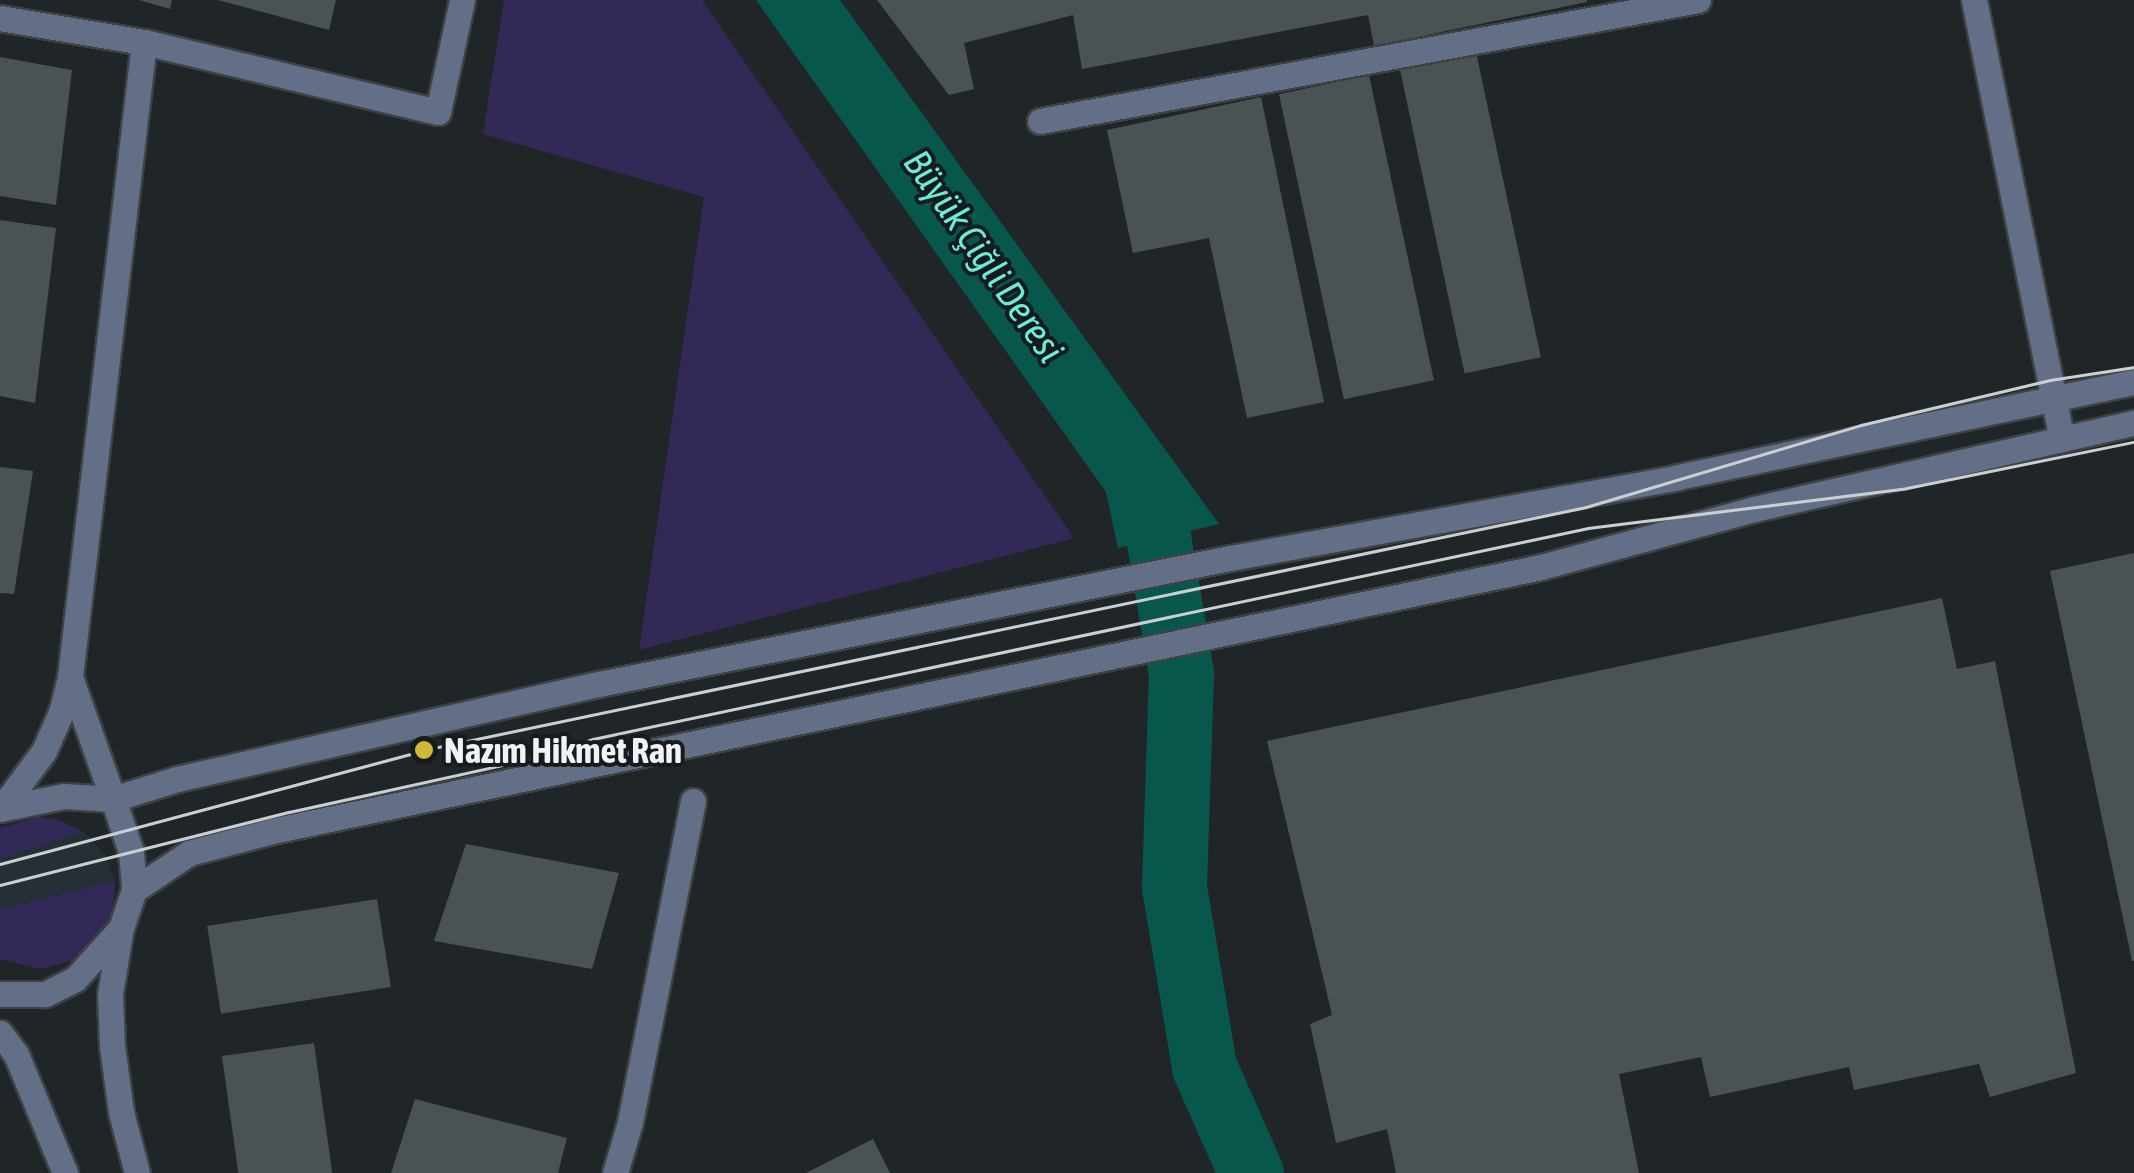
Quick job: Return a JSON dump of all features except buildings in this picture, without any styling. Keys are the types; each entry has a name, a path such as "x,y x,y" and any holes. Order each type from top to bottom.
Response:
{"street":[{"path":"0,18 144,42 438,112 462,0"},
{"path":"1040,122 1698,0"},
{"path":"1974,0 2062,439"},
{"path":"0,809 44,751 62,710 70,677 144,42"},
{"path":"0,809 64,796 113,798 600,684 1072,593 1230,558 1678,477 2134,382"},
{"path":"134,890 189,853 272,831 1542,567 1754,509 2134,423"},
{"path":"70,677 131,852 134,890 121,928 110,994 120,1112 137,1173"},
{"path":"616,1173 630,1122 692,801"},
{"path":"0,994 45,994 75,979 121,928"},
{"path":"0,1033 16,1054 65,1173"}],"shaded area":[{"path":"504,0 702,0 1074,538 639,650 704,197 483,134"},
{"path":"38,817 58,820 84,832 0,859 0,828"},
{"path":"84,832 105,855 115,880 0,909 0,859"},
{"path":"115,880 113,912 105,931 78,959 40,969 0,959 0,909"}],"water":[{"path":"756,0 840,0 1219,524 1118,548 1106,492"}],"waterway":[{"name":"Büyük Çiğli Deresi","path":"1128,458 1140,476 1155,518 1181,674 1174,887 1204,1067 1251,1173"}],"tram line":[{"path":"0,864 424,750 1586,507 1861,425 2050,380 2134,367"},
{"path":"0,885 289,812 525,760 593,739 1588,528 1907,488 2134,442"}],"place":[{"name":"Nazım Hikmet Ran","path":"424,750"}]}
